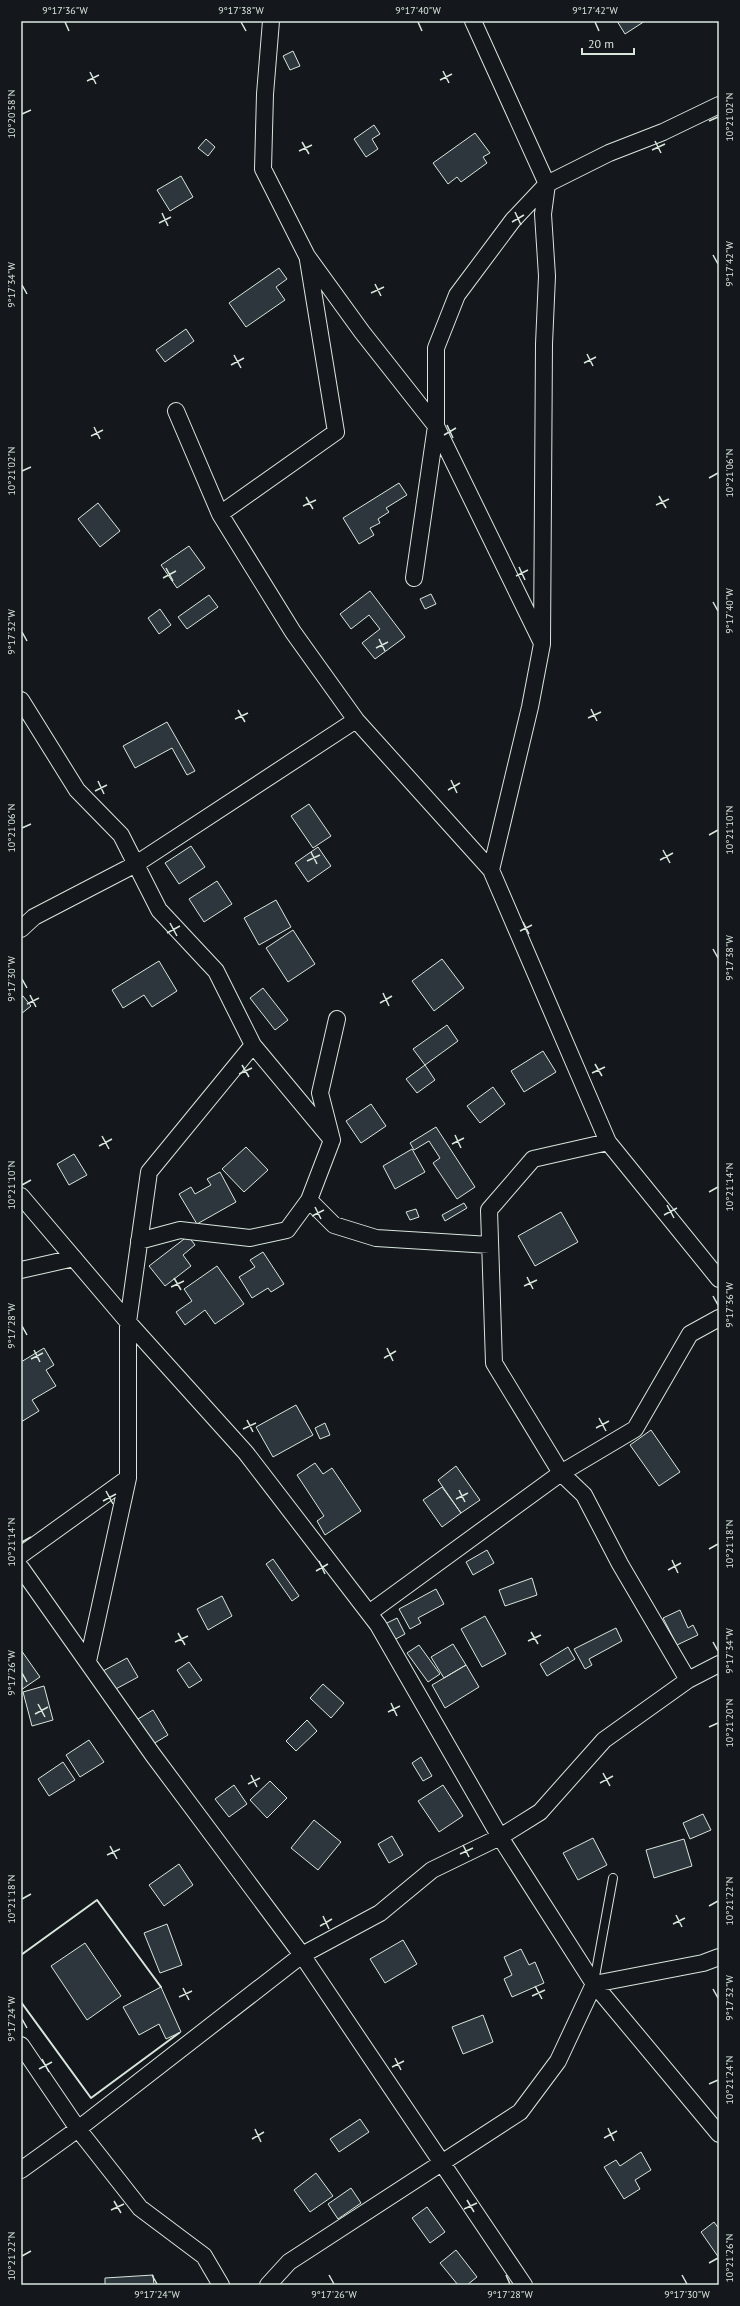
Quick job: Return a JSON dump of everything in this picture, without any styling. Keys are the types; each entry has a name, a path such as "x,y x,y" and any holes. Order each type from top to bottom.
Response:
{"street":[{"path":"271,21 265,94 263,169 307,256 362,332 436,426 542,644"},
{"path":"473,21 546,184 543,214 547,276 544,344 542,644 530,707 491,870"},
{"path":"414,578 436,426 436,348 457,295 513,220 546,184 609,153 663,132 719,105"},
{"path":"220,514 336,432 307,256"},
{"path":"176,411 220,514 293,632 356,720 491,870 608,1142 719,1280"},
{"path":"21,700 77,790 121,834 159,910 216,971 253,1045 332,1140"},
{"path":"21,929 34,917 136,864 356,720"},
{"path":"139,1242 180,1230 250,1238 287,1230 309,1200 332,1140 320,1093 338,1019"},
{"path":"88,1661 128,1478 128,1322 149,1172 253,1045"},
{"path":"608,1142 533,1159 489,1210 494,1364 560,1473 584,1495 620,1564 688,1680"},
{"path":"21,1196 128,1322 246,1453 378,1625 500,1837 594,1984 719,2134"},
{"path":"309,1200 334,1225 376,1238 490,1244"},
{"path":"21,1270 74,1258"},
{"path":"369,1613 560,1473 635,1429 690,1334 719,1318"},
{"path":"21,1555 128,1478"},
{"path":"21,1568 153,1755 302,1955 524,2285"},
{"path":"21,2170 78,2129 302,1955 380,1914 432,1870 500,1837 540,1812 604,1740 688,1680 719,1664"},
{"path":"594,1984 703,1963 719,1957"},
{"path":"268,2285 289,2262 520,2112 558,2061 594,1984"},
{"path":"21,2045 78,2129 140,2208 204,2256 221,2285"}],"lane":[{"path":"594,1984 613,1878"}],"building":[{"path":"617,21 645,21 625,34"},
{"path":"293,51 300,66 290,70 283,56"},
{"path":"374,125 380,134 372,139 378,149 366,157 354,139"},
{"path":"475,133 490,153 483,157 487,163 461,182 457,177 448,184 433,163"},
{"path":"206,139 215,147 208,156 198,148"},
{"path":"181,176 193,197 170,211 157,190"},
{"path":"279,268 287,279 276,287 285,300 246,327 229,303"},
{"path":"186,329 194,341 165,362 156,350"},
{"path":"399,483 407,495 386,508 389,512 378,519 380,523 370,528 374,535 359,544 343,518"},
{"path":"98,503 120,531 100,547 78,519"},
{"path":"189,546 205,568 177,588 161,565"},
{"path":"370,591 405,637 375,659 362,643 380,629 369,615 351,629 340,614"},
{"path":"431,594 436,604 425,609 420,599"},
{"path":"209,595 218,607 187,629 178,617"},
{"path":"160,609 171,625 159,634 148,618"},
{"path":"167,722 195,771 187,775 172,748 135,768 123,746"},
{"path":"309,804 331,836 313,848 291,816"},
{"path":"191,846 205,867 179,884 165,863"},
{"path":"318,847 331,866 308,882 295,863"},
{"path":"217,881 232,904 204,922 189,899"},
{"path":"276,900 291,927 259,945 244,918"},
{"path":"293,930 315,964 288,982 266,948"},
{"path":"442,959 464,988 434,1011 412,981"},
{"path":"159,961 177,991 152,1007 144,995 123,1008 112,990"},
{"path":"263,988 288,1020 275,1030 250,998"},
{"path":"23,996 31,1006 21,1014 21,997"},
{"path":"447,1025 458,1041 425,1065 413,1049"},
{"path":"543,1051 556,1072 524,1092 511,1071"},
{"path":"425,1065 435,1080 417,1093 406,1079"},
{"path":"493,1087 505,1104 480,1123 467,1106"},
{"path":"371,1104 386,1126 361,1143 346,1121"},
{"path":"436,1127 475,1187 457,1199 433,1163 440,1158 429,1141 414,1150 410,1143"},
{"path":"246,1147 268,1170 244,1192 222,1169"},
{"path":"412,1149 425,1172 395,1189 383,1166"},
{"path":"74,1154 87,1175 69,1185 57,1164"},
{"path":"220,1172 236,1202 197,1224 179,1194 191,1187 195,1194 211,1185 207,1179"},
{"path":"464,1203 467,1208 445,1221 442,1215"},
{"path":"416,1209 419,1217 410,1220 406,1212"},
{"path":"561,1212 578,1242 535,1266 518,1236"},
{"path":"188,1236 195,1245 183,1255 191,1266 165,1286 149,1266"},
{"path":"263,1252 284,1284 271,1292 268,1288 252,1298 239,1277 255,1267 250,1260"},
{"path":"217,1266 244,1304 215,1324 205,1310 185,1325 176,1312 192,1301 184,1289"},
{"path":"44,1348 54,1365 46,1370 56,1386 32,1400 39,1411 21,1422 21,1362"},
{"path":"296,1405 313,1435 273,1457 256,1427"},
{"path":"325,1423 330,1435 320,1439 315,1428"},
{"path":"651,1430 680,1472 659,1486 630,1445"},
{"path":"315,1463 323,1474 332,1468 361,1511 325,1535 317,1521 324,1516 297,1475"},
{"path":"456,1466 480,1500 461,1513 438,1480"},
{"path":"442,1487 461,1513 442,1527 423,1500"},
{"path":"487,1550 494,1563 473,1575 466,1562"},
{"path":"273,1559 299,1596 292,1601 266,1564"},
{"path":"532,1578 537,1595 505,1606 499,1590"},
{"path":"436,1589 444,1604 418,1618 421,1623 410,1629 399,1609"},
{"path":"222,1596 232,1616 208,1630 197,1609"},
{"path":"680,1610 688,1628 693,1625 698,1635 677,1645 663,1618"},
{"path":"485,1616 506,1654 482,1667 461,1629"},
{"path":"397,1618 405,1634 394,1640 385,1624"},
{"path":"616,1628 622,1641 589,1659 592,1665 585,1669 574,1649"},
{"path":"453,1644 466,1665 444,1678 431,1657"},
{"path":"419,1645 440,1674 428,1682 407,1653"},
{"path":"568,1647 575,1659 547,1676 540,1664"},
{"path":"21,1650 40,1677 21,1690"},
{"path":"127,1658 138,1677 114,1690 103,1671"},
{"path":"189,1662 202,1680 189,1688 177,1670"},
{"path":"466,1665 479,1687 445,1708 432,1685"},
{"path":"323,1684 344,1703 331,1718 310,1698"},
{"path":"44,1686 53,1720 32,1726 23,1692"},
{"path":"153,1710 168,1735 153,1744 138,1719"},
{"path":"307,1720 317,1731 296,1751 286,1741"},
{"path":"89,1740 104,1762 80,1777 66,1755"},
{"path":"421,1757 432,1776 423,1781 412,1763"},
{"path":"63,1762 75,1780 49,1796 38,1779"},
{"path":"270,1781 287,1798 267,1818 250,1800"},
{"path":"234,1785 247,1804 229,1817 215,1799"},
{"path":"443,1785 463,1816 439,1832 418,1801"},
{"path":"703,1814 711,1830 690,1839 683,1823"},
{"path":"314,1820 341,1842 318,1870 291,1848"},
{"path":"392,1836 403,1855 389,1863 378,1844"},
{"path":"593,1838 607,1865 578,1880 563,1853"},
{"path":"684,1839 692,1866 654,1878 646,1850"},
{"path":"179,1864 193,1885 164,1906 149,1885"},
{"path":"167,1924 182,1965 160,1973 144,1933"},
{"path":"403,1940 417,1964 385,1983 370,1959"},
{"path":"85,1943 121,1996 87,2020 51,1966"},
{"path":"521,1949 529,1965 535,1962 544,1983 512,1997 504,1979 512,1975 504,1957"},
{"path":"161,1987 181,2032 166,2039 159,2024 139,2035 123,2007"},
{"path":"483,2015 493,2042 463,2054 452,2027"},
{"path":"360,2119 369,2132 339,2152 330,2139"},
{"path":"641,2152 651,2170 635,2180 640,2189 624,2199 604,2167 616,2160 620,2166"},
{"path":"316,2173 333,2196 310,2212 294,2190"},
{"path":"351,2188 361,2203 338,2219 328,2204"},
{"path":"427,2207 445,2232 430,2243 412,2218"},
{"path":"714,2222 719,2229 719,2258 701,2232"},
{"path":"456,2250 477,2277 467,2285 458,2285 440,2263"},
{"path":"153,2275 154,2285 105,2285 105,2278"}],"wall":[{"path":"21,1955 97,1900 161,1987"},
{"path":"21,2002 91,2098 179,2033"}]}
